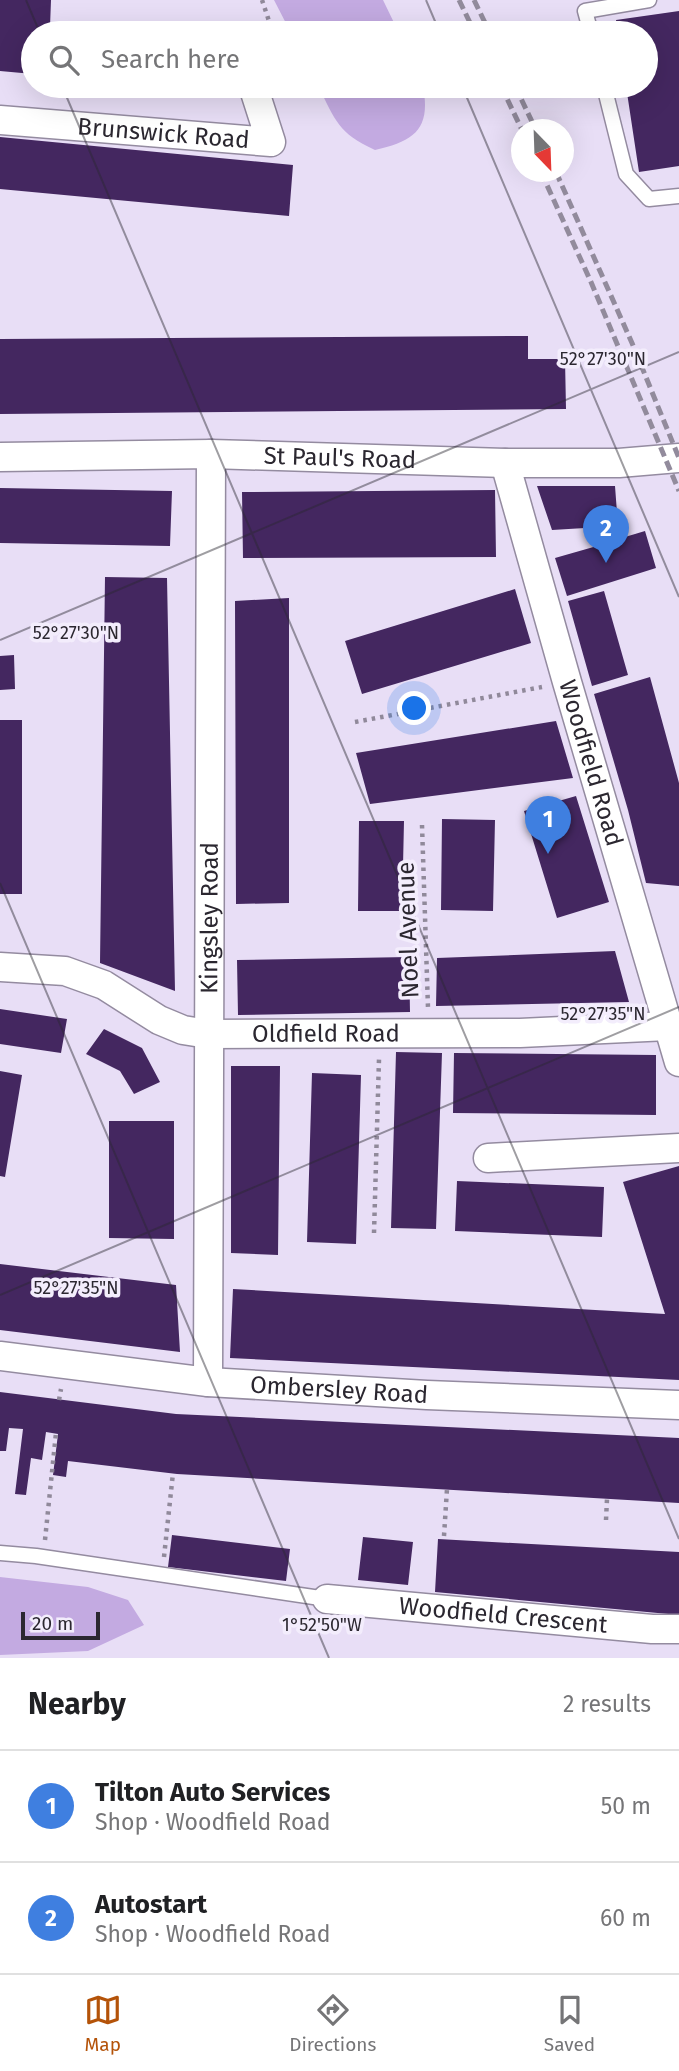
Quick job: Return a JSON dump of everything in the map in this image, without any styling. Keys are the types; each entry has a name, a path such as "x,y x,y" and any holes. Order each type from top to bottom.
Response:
{"street":[{"name":"Brunswick Road","path":"0,120 271,142 257,98"},
{"name":"St Paul's Road","path":"0,457 211,454 505,463 619,463 679,458"},
{"name":"Kingsley Road","path":"208,1382 211,454"},
{"name":"Woodfield Road","path":"505,463 566,682 679,1062"},
{"name":"Oldfield Road","path":"0,967 65,971 104,985 159,1020 183,1030 208,1034 520,1033 668,1026"},
{"path":"488,1158 679,1148"},
{"name":"Ombersley Road","path":"0,1356 208,1382 427,1395 679,1405"},
{"name":"Woodfield Crescent","path":"327,1600 652,1629 679,1629"}],"lane":[{"path":"588,21 585,11 649,0"},
{"path":"607,98 626,174 649,200 679,196"},
{"path":"0,1553 43,1557 327,1600"}],"path":[{"path":"262,0 269,21"},
{"path":"355,722 566,682"},
{"name":"Noel Avenue","path":"422,825 429,1033"},
{"path":"374,1233 379,1035"},
{"path":"43,1557 56,1433"},
{"path":"162,1576 173,1473"},
{"path":"444,1536 447,1489"},
{"path":"606,1520 607,1500"}],"shaded area":[{"path":"274,0 383,0 393,21 285,21"},
{"path":"324,98 425,98 425,101 422,123 417,131 400,142 375,150 345,132"},
{"path":"0,1577 88,1587 128,1600 144,1625 88,1651 0,1655"}],"building":[{"path":"0,0 51,0 50,21 21,21 21,73 0,71"},
{"path":"679,11 679,166 639,172 628,98 658,98 658,21 616,20"},
{"path":"0,137 293,165 289,216 0,189"},
{"path":"528,336 528,359 565,359 566,409 0,414 0,339"},
{"path":"537,486 615,486 618,526 552,530"},
{"path":"0,488 172,491 170,546 0,543"},
{"path":"495,490 496,557 243,558 242,492"},
{"path":"615,529 615,540 645,531 656,568 567,596 555,558 597,546 595,532"},
{"path":"105,577 167,578 175,991 100,963"},
{"path":"515,589 531,643 362,694 345,641"},
{"path":"604,591 628,675 592,686 568,601"},
{"path":"289,598 289,903 236,904 235,601"},
{"path":"14,655 15,689 0,690 0,656"},
{"path":"650,677 679,783 679,886 646,883 594,694"},
{"path":"0,720 22,720 22,894 0,894"},
{"path":"556,721 573,778 370,804 356,753"},
{"path":"576,796 609,902 557,918 524,811"},
{"path":"442,819 495,820 493,911 441,910"},
{"path":"359,821 404,821 402,911 358,911"},
{"path":"615,951 629,1002 436,1006 437,958"},
{"path":"409,957 410,1012 238,1015 237,960"},
{"path":"0,1009 67,1019 61,1053 0,1044"},
{"path":"104,1029 142,1048 160,1082 134,1094 120,1071 86,1054"},
{"path":"396,1052 442,1053 436,1229 391,1228"},
{"path":"454,1053 656,1055 656,1115 453,1113"},
{"path":"231,1066 280,1066 278,1255 231,1253"},
{"path":"0,1071 22,1075 5,1177 0,1176"},
{"path":"312,1073 361,1075 356,1244 307,1242"},
{"path":"109,1121 174,1121 174,1239 109,1238"},
{"path":"679,1166 679,1380 230,1358 233,1289 665,1314 623,1182"},
{"path":"457,1181 604,1187 602,1237 455,1231"},
{"path":"0,1264 176,1285 180,1352 0,1330"},
{"path":"0,1392 176,1414 679,1438 679,1503 177,1474 68,1461 66,1477 53,1475 58,1434 46,1432 42,1460 31,1458 26,1495 15,1494 23,1429 9,1428 6,1451 0,1451"},
{"path":"172,1535 290,1549 286,1581 168,1567"},
{"path":"363,1537 413,1542 408,1585 358,1580"},
{"path":"438,1539 679,1552 679,1615 435,1592"}],"railway":[{"path":"459,0 469,21"},
{"path":"474,0 484,21"},
{"path":"507,98 517,119"},
{"path":"521,98 531,119"},
{"path":"546,182 679,491"},
{"path":"560,182 632,343 679,458"}],"place":[{"name":"Autostart","path":"606,563"},
{"name":"Tilton Auto Services","path":"548,854"}]}
